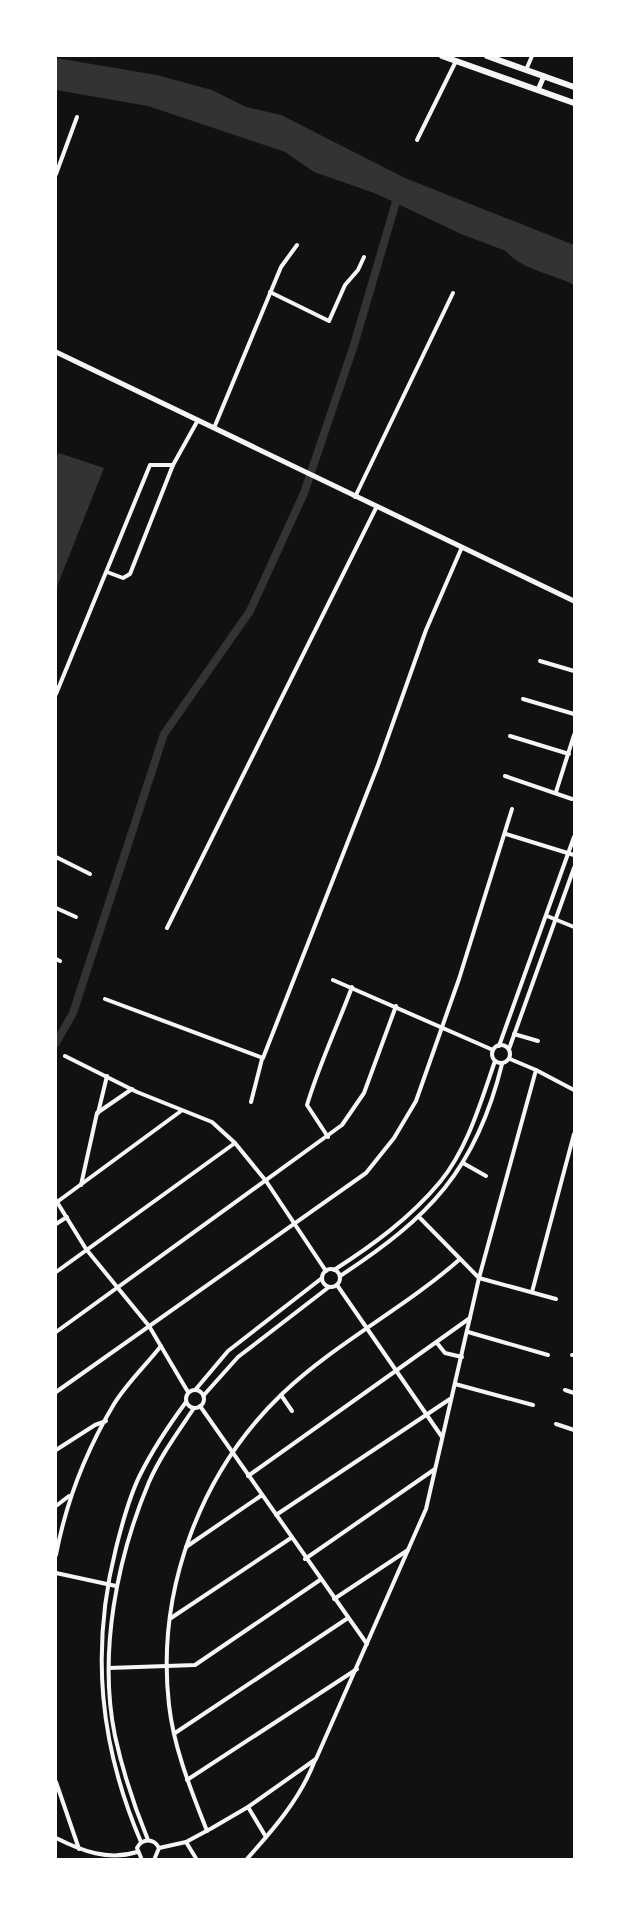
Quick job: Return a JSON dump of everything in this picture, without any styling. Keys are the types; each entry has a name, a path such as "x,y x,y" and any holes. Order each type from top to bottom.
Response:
{"main road":[{"path":"442,56 574,103"},
{"path":"487,56 574,87"},
{"path":"538,90 544,76"},
{"path":"56,352 574,601"}],"street":[{"path":"526,70 532,56"},
{"path":"417,140 456,61"},
{"path":"56,174 77,117"},
{"path":"214,428 281,267 297,245"},
{"path":"270,292 329,321 345,285 358,270 364,257"},
{"path":"355,497 453,293"},
{"path":"107,572 123,578 130,574 172,465 198,420"},
{"path":"56,694 150,465 172,465"},
{"path":"167,928 377,506"},
{"path":"251,1102 262,1059 378,765 426,630 462,547"},
{"path":"540,661 574,671"},
{"path":"524,699 574,714"},
{"path":"556,792 574,735"},
{"path":"510,736 568,754"},
{"path":"505,776 572,799"},
{"path":"56,1392 366,1173 394,1138 416,1101 506,834 512,809"},
{"path":"506,834 572,854"},
{"path":"494,1050 499,1046 572,854 574,837"},
{"path":"56,857 90,874"},
{"path":"510,1059 509,1049 514,1034 574,868"},
{"path":"56,909 76,917"},
{"path":"547,916 574,927"},
{"path":"333,980 494,1050"},
{"path":"328,1137 307,1105 313,1082 327,1053 351,987"},
{"path":"105,999 262,1059"},
{"path":"56,1332 116,1286 342,1125 364,1093 396,1006"},
{"path":"514,1034 538,1041"},
{"path":"499,1046 509,1049"},
{"path":"326,1271 334,1270 374,1244 409,1214 441,1181 465,1139 495,1061 494,1050"},
{"path":"65,1056 132,1089 212,1122 235,1143 266,1181 326,1271"},
{"path":"442,1437 395,1373 338,1285 340,1276 382,1249 420,1218 449,1186 482,1127 502,1064 510,1059"},
{"path":"510,1059 574,1090"},
{"path":"495,1061 502,1064"},
{"path":"246,1860 266,1837 309,1777 426,1509 480,1278 536,1070"},
{"path":"81,1185 107,1076"},
{"path":"97,1113 132,1089"},
{"path":"137,1852 141,1842 121,1793 107,1734 101,1665 107,1584 121,1529 138,1477 158,1441 186,1402 188,1392 149,1326 86,1249 56,1201 182,1111"},
{"path":"532,1292 574,1134"},
{"path":"56,1272 235,1143"},
{"path":"463,1163 486,1176"},
{"path":"56,1224 67,1217"},
{"path":"420,1218 480,1278 556,1299"},
{"path":"207,1831 187,1780 169,1706 167,1643 185,1548 192,1526 232,1453 255,1421 281,1395 309,1371 436,1280 460,1259"},
{"path":"334,1270 340,1276"},
{"path":"188,1392 196,1389 228,1351 322,1278 326,1271"},
{"path":"322,1278 329,1287"},
{"path":"200,1406 204,1395 238,1357 329,1287 338,1285"},
{"path":"248,1476 470,1318"},
{"path":"468,1332 548,1354"},
{"path":"437,1343 444,1353 462,1357"},
{"path":"56,1555 70,1496 115,1403 161,1346"},
{"path":"455,1384 532,1405"},
{"path":"196,1389 204,1395"},
{"path":"565,1390 574,1393"},
{"path":"281,1395 292,1411"},
{"path":"276,1515 451,1398"},
{"path":"186,1402 194,1408"},
{"path":"200,1406 305,1559 367,1644"},
{"path":"148,1840 134,1804 114,1733 109,1668 116,1586 150,1481 166,1450 194,1408 200,1406"},
{"path":"56,1450 106,1421"},
{"path":"556,1424 574,1430"},
{"path":"305,1559 435,1469"},
{"path":"185,1548 262,1495"},
{"path":"56,1506 70,1496"},
{"path":"171,1618 291,1538"},
{"path":"334,1599 410,1549"},
{"path":"56,1573 116,1586"},
{"path":"109,1668 168,1668 195,1665 320,1580"},
{"path":"175,1733 348,1618"},
{"path":"187,1780 357,1669"},
{"path":"159,1848 186,1842 207,1831 248,1807 316,1759"},
{"path":"56,1782 79,1849"},
{"path":"248,1807 266,1837"},
{"path":"56,1838 79,1849 110,1856 137,1852"},
{"path":"141,1842 148,1840 155,1842 159,1848"},
{"path":"186,1842 197,1860"},
{"path":"154,1860 159,1848"},
{"path":"137,1852 142,1860"}],"shaded area":[{"path":"56,58 157,75 212,90 246,107 281,115 405,178 574,245 574,285 529,267 506,251 461,234 377,194 314,172 285,152 148,106 56,90"},
{"path":"59,453 104,468 56,589 56,457"}],"waterway":[{"path":"56,1043 73,1013 164,734 250,611 304,493 354,345 398,195"}]}
